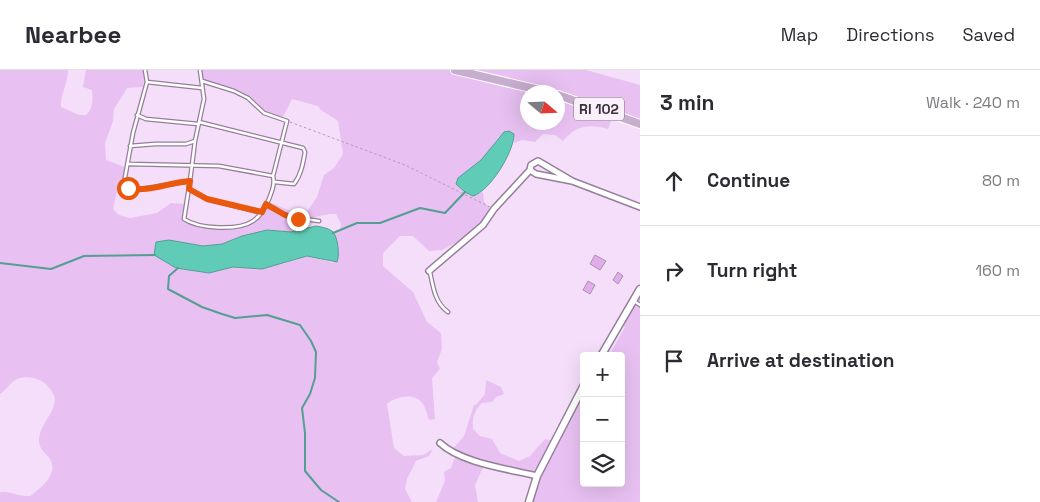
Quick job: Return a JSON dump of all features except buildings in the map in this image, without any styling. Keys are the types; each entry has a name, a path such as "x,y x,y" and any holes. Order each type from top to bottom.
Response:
{"main road":[{"path":"455,70 520,85"},
{"name":"RI 102","path":"565,97 640,124"}],"street":[{"path":"429,271 483,225 494,209 530,170 532,164 538,161 572,181 640,208"},
{"path":"530,170 536,174 572,181"},
{"path":"603,352 640,289"},
{"path":"529,502 537,476 580,394"},
{"path":"440,444 449,450 476,460 537,476"}],"lane":[{"path":"145,70 147,82 137,115 124,183 128,188 144,189 167,183 190,181"},
{"path":"200,70 204,99 198,123 189,189 183,216 193,224 238,227 252,222 262,212 266,204 274,182 273,176 287,121 264,113 248,98 234,90 202,81"},
{"path":"147,82 202,88"},
{"path":"137,115 146,119 198,123 281,141 303,148 305,152 298,178 294,184 285,185 274,182"},
{"path":"130,146 186,144 195,141"},
{"path":"129,164 219,166 273,176"},
{"path":"189,189 207,199 262,212"},
{"path":"266,204 290,217 319,221"},
{"path":"429,271 436,297 442,308 448,312"},
{"path":"633,300 640,305"}],"path":[{"path":"287,121 406,165 494,209"}],"shaded area":[{"path":"0,70 68,70 61,107 79,115 86,115 91,107 92,90 83,87 86,70 145,70 143,87 127,88 114,109 113,121 105,143 106,160 127,168 124,183 117,191 113,209 119,215 130,218 157,213 171,203 185,204 182,215 184,219 210,226 232,228 250,224 257,220 266,202 291,211 307,212 317,197 324,175 334,168 343,154 338,121 318,106 292,99 283,117 270,114 250,97 235,88 203,82 200,70 586,70 640,85 640,125 613,116 608,129 584,127 573,132 563,141 555,135 543,134 535,142 522,140 514,143 514,134 499,137 481,160 458,178 476,195 483,192 484,202 493,211 480,227 442,250 429,251 413,236 400,236 383,253 383,266 413,292 427,322 441,333 442,349 437,362 440,369 432,378 435,419 429,420 424,406 420,400 415,398 400,397 387,404 394,448 404,456 423,455 433,449 429,456 416,461 407,479 405,489 412,502 0,502 0,492 30,496 43,485 52,470 50,459 41,449 39,443 44,424 54,404 51,390 37,379 23,378 12,382 0,394","holes":["336,214 341,224 340,230 334,233 336,240 334,263 307,256 283,264 233,267 209,273 170,265 165,259 169,240 203,246 222,244 242,236 267,231 291,232 307,227 311,220 316,217"]},
{"path":"509,131 514,134 513,142 500,170 480,193 473,196 465,192 456,184 458,178 481,160 504,132"},
{"path":"316,226 329,229 334,233 338,246 337,262 307,256 262,269 233,267 209,273 176,268 154,255 156,242 169,240 203,246 222,244 242,236 267,230 291,232"},
{"path":"640,290 640,502 529,502 537,477 485,463 475,485 478,502 436,502 445,481 444,472 451,468 456,454 451,451 464,436 474,405 485,394 486,380 501,387 504,394 496,397 492,402 482,403 479,406 474,415 473,429 480,436 492,439 500,453 519,461 530,456 545,439 555,441 580,394 580,487 625,487 625,352 611,352 625,327 620,325"}],"waterway":[{"path":"333,233 357,223 380,223 420,208 445,213 465,192"},
{"path":"0,263 51,269 84,256 155,255"},
{"path":"178,268 169,276 168,289 202,307 235,318 267,315 300,325 316,352 315,378 310,394 302,408 305,433 305,471 321,490 339,502"}],"route":[{"path":"128,188 135,190 144,189 167,183 190,181 189,189 207,199 262,212 266,204 278,212 298,219"}]}
